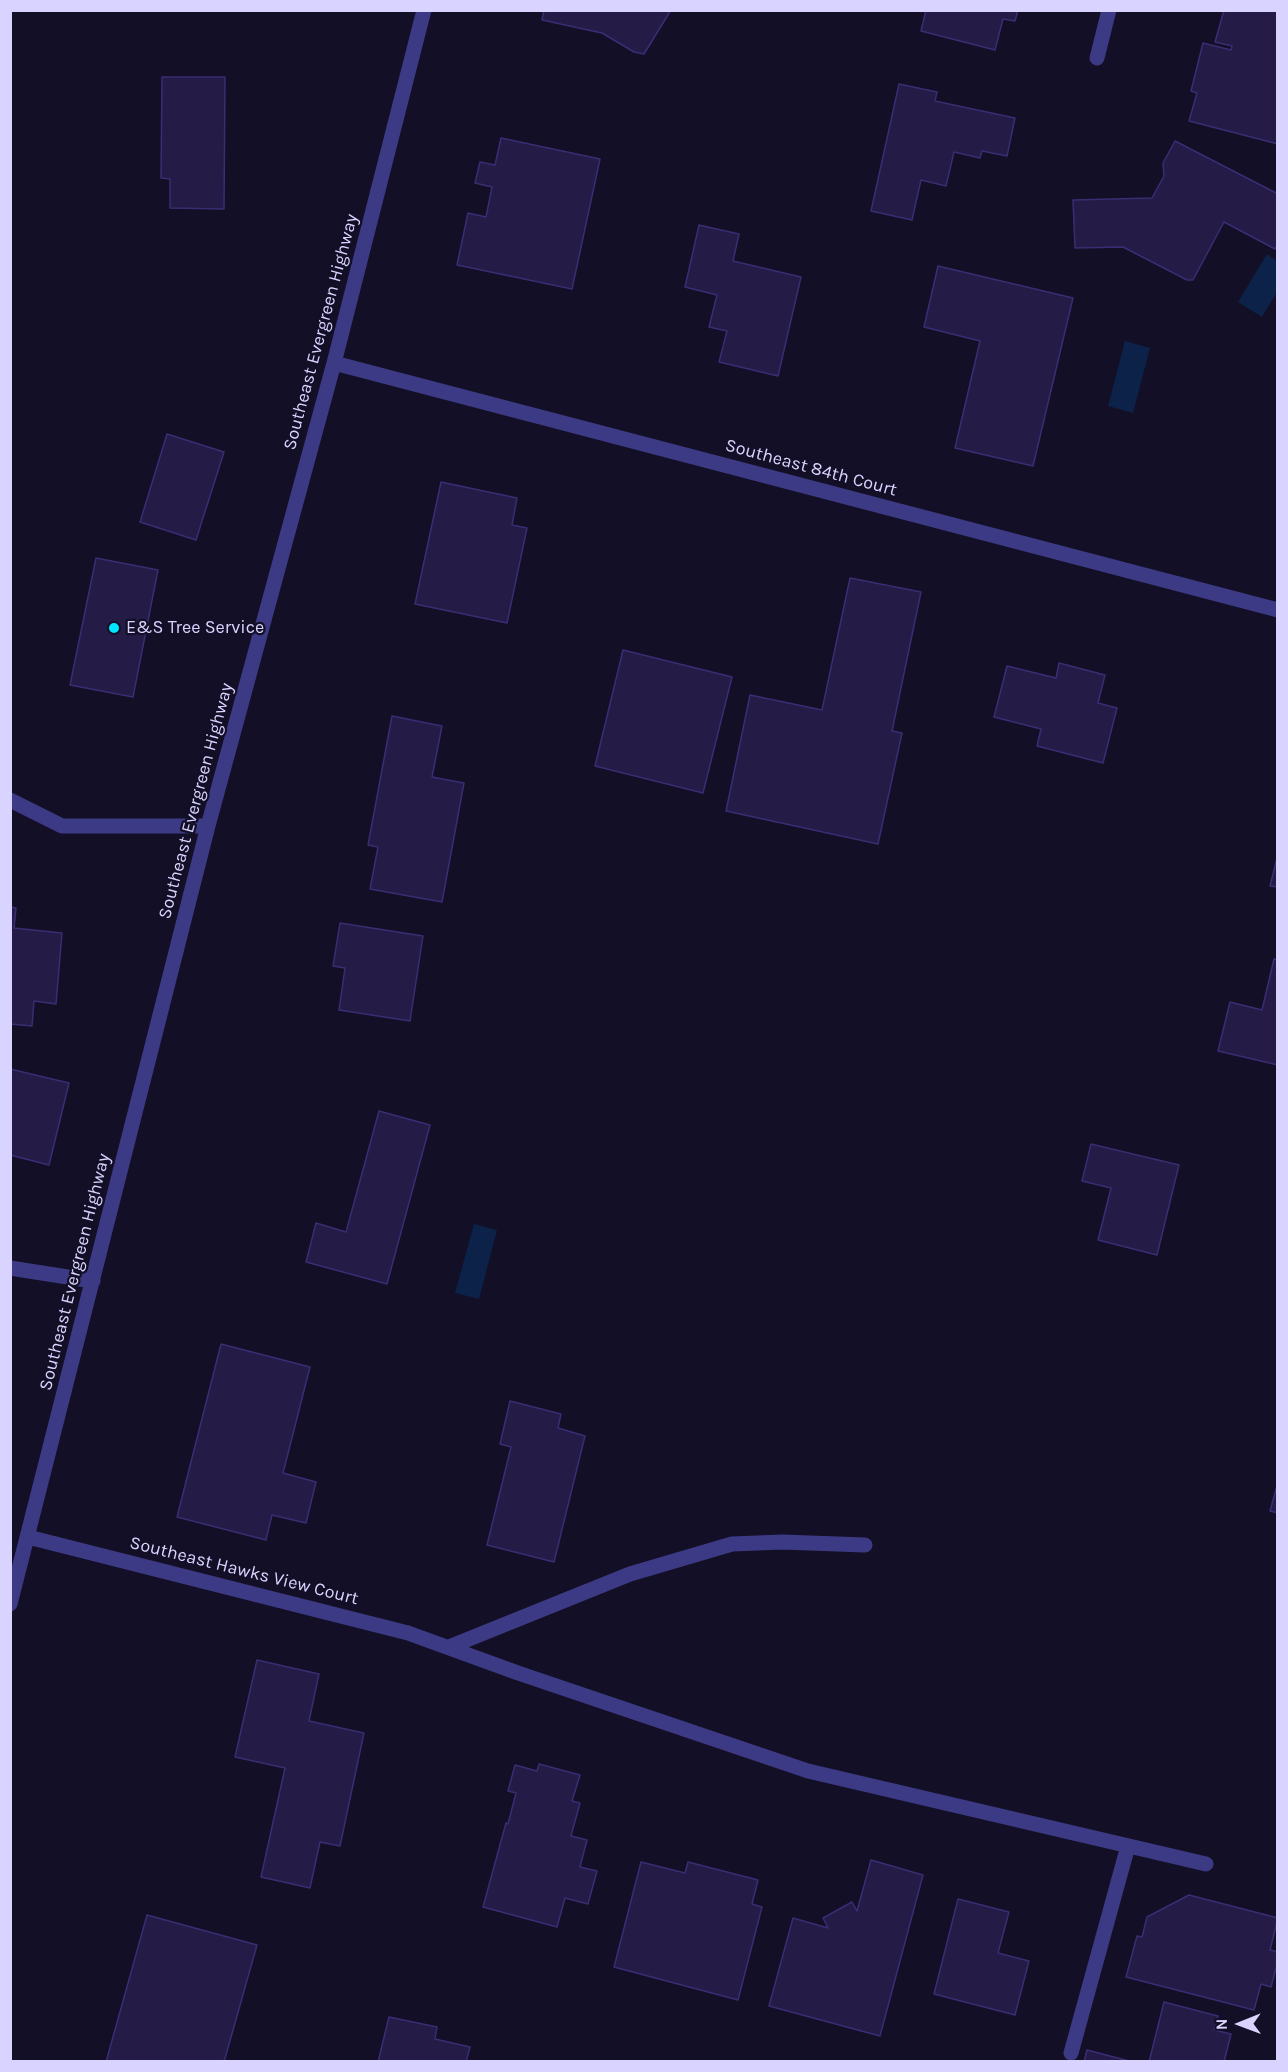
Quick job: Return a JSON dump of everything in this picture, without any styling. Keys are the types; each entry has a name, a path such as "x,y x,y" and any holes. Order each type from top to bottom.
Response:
{"street":[{"name":"Southeast Evergreen Highway","path":"10,1604 208,826 334,363 424,10"},
{"path":"1097,58 1109,10"},
{"name":"Southeast 84th Court","path":"334,363 1278,609"},
{"path":"10,800 62,826 208,826"},
{"path":"10,1268 93,1281"},
{"name":"Southeast Hawks View Court","path":"28,1538 397,1630 808,1771 1206,1864"},
{"path":"449,1647 630,1574 732,1545 782,1542 865,1545"},
{"path":"1071,2053 1128,1846"}],"water":[{"path":"1267,254 1277,261 1277,292 1262,317 1238,302"},
{"path":"1125,341 1150,348 1133,413 1108,406"},
{"path":"474,1224 497,1230 479,1299 455,1293"}],"building":[{"path":"544,10 671,10 644,54 634,52 602,33 542,20"},
{"path":"926,10 1018,10 1015,21 1003,19 995,50 921,31"},
{"path":"1224,10 1278,10 1278,144 1189,121 1197,93 1191,91 1203,43 1231,50 1232,46 1215,42"},
{"path":"162,77 225,77 224,209 170,208 170,179 161,178"},
{"path":"899,84 937,92 935,101 1015,118 1007,156 982,151 980,158 954,152 946,186 921,180 912,220 871,211"},
{"path":"501,138 600,159 572,289 457,265 468,213 486,217 492,187 475,183 480,162 495,165"},
{"path":"1175,141 1278,194 1278,243 1275,249 1224,222 1193,280 1187,280 1123,247 1075,248 1073,200 1152,198 1164,176 1163,163"},
{"path":"699,225 739,234 733,261 801,277 778,376 719,362 727,331 709,327 717,295 685,287"},
{"path":"938,266 1073,298 1033,466 955,448 980,341 924,327"},
{"path":"167,434 224,452 196,540 140,522"},
{"path":"441,482 517,498 512,525 527,528 507,623 415,604"},
{"name":"E&S Tree Service","path":"96,558 158,570 133,697 70,685"},
{"path":"850,578 921,592 892,731 902,733 878,844 726,811 750,695 822,710"},
{"path":"623,650 732,677 703,793 595,766"},
{"path":"1059,663 1105,675 1098,703 1117,708 1103,763 1037,746 1041,729 994,717 1007,666 1056,678"},
{"path":"392,716 442,726 432,777 464,783 442,902 370,889 378,847 368,845"},
{"path":"1278,854 1278,887 1270,886"},
{"path":"10,907 16,908 14,928 62,933 56,1004 34,1001 32,1026 10,1024"},
{"path":"340,923 423,936 410,1021 339,1010 345,968 333,966"},
{"path":"1274,959 1278,960 1278,1065 1218,1051 1230,1002 1262,1010"},
{"path":"10,1069 69,1083 49,1165 10,1155"},
{"path":"379,1111 430,1125 387,1284 306,1262 316,1223 346,1232"},
{"path":"1091,1144 1179,1165 1157,1255 1098,1240 1111,1188 1082,1181"},
{"path":"221,1344 310,1367 283,1473 316,1482 306,1523 272,1515 266,1540 177,1517"},
{"path":"510,1401 561,1414 558,1428 585,1436 554,1562 487,1545 511,1447 500,1444"},
{"path":"1278,1482 1278,1513 1270,1511"},
{"path":"257,1660 319,1674 309,1721 364,1733 340,1846 320,1842 310,1888 261,1877 285,1768 235,1757"},
{"path":"539,1764 580,1775 572,1801 580,1803 571,1836 587,1840 580,1867 597,1871 588,1904 565,1898 557,1927 483,1907 516,1793 508,1791 515,1765 537,1771"},
{"path":"871,1860 923,1875 880,2036 769,2006 793,1918 828,1928 823,1918 852,1902 857,1911"},
{"path":"641,1862 685,1873 688,1862 758,1880 752,1904 762,1907 738,2000 614,1967"},
{"path":"1189,1895 1278,1918 1270,1950 1278,1952 1278,1961 1271,1987 1261,1984 1254,2010 1126,1977 1137,1936 1142,1937 1147,1917"},
{"path":"958,1899 1009,1912 998,1953 1029,1961 1015,2015 934,1994"},
{"path":"147,1915 257,1945 224,2062 106,2062"},
{"path":"1164,2002 1218,2016 1214,2030 1231,2034 1224,2062 1149,2062"},
{"path":"389,2017 437,2027 435,2039 470,2047 466,2062 378,2062"},
{"path":"1087,2050 1133,2062 1084,2062"}],"place":[{"name":"E&S Tree Service","path":"114,628"}]}
